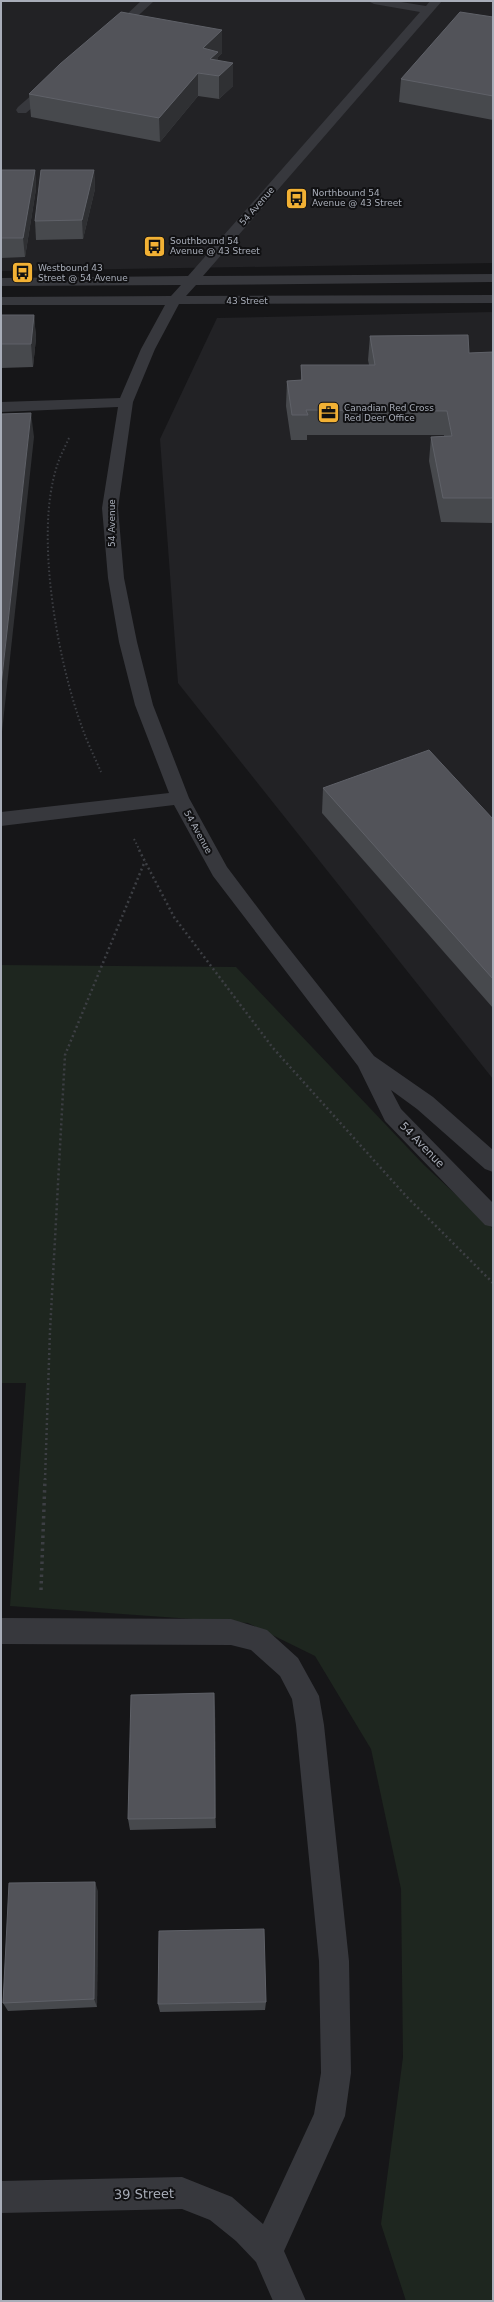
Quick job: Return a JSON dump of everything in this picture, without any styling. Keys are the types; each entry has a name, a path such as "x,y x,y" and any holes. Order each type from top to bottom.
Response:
{"street":[{"path":"102,42 148,1"},
{"path":"374,1 432,6"},
{"name":"54 Avenue","path":"432,6 174,301 142,363 126,402 110,508 112,552 128,642 142,698 180,798 220,871 268,937 366,1061 393,1115 493,1218"},
{"path":"22,110 60,78"},
{"path":"1,282 493,278"},
{"name":"43 Street","path":"1,300 174,301 493,299"},
{"path":"1,408 126,402"},
{"path":"1,819 180,798"},
{"name":"54 Avenue","path":"366,1061 425,1103 493,1163"},
{"path":"1,1631 40,1630 238,1634 258,1639 289,1667 305,1696 310,1725 334,1961 336,2073 329,2116 267,2251 290,2301"},
{"name":"39 Street","path":"1,2197 182,2193 221,2208 247,2230 267,2251"}],"path":[{"path":"47,541 53,480 57,460 64,445 72,434 126,402"},
{"path":"40,1630 50,1331 65,1055 145,860"}],"shaded area":[{"path":"1,1 493,1 493,263 1,271"},
{"path":"493,312 493,1079 178,683 160,439 217,318"},
{"path":"1,965 236,967 424,1165 493,1229 493,2301 406,2301 381,2224 403,2057 401,1889 371,1749 315,1656 248,1623 10,1606 26,1383 1,1383"}],"building":[{"path":"121,12 222,30 203,48 218,52 210,59 233,63 219,76 198,73 159,118 29,94 60,64"},
{"path":"460,12 493,17 493,96 401,79"},
{"path":"1,170 35,170 23,238 1,238"},
{"path":"41,170 94,170 82,220 35,221"},
{"path":"1,315 34,315 31,344 1,344"},
{"path":"468,335 469,353 493,352 493,498 443,498 431,437 452,436 447,411 306,410 308,415 292,415 287,381 302,380 301,365 375,365 370,336"},
{"path":"31,413 1,686 1,414"},
{"path":"429,750 493,819 493,979 323,788"},
{"path":"214,1693 215,1818 128,1819 131,1695"},
{"path":"95,1882 94,1999 3,2003 9,1883"},
{"path":"264,1929 266,2002 158,2004 159,1931"}],"place":[{"name":"Northbound 54 Avenue @ 43 Street","path":"297,198"},
{"name":"Southbound 54 Avenue @ 43 Street","path":"154,246"},
{"name":"Westbound 43 Street @ 54 Avenue","path":"22,273"},
{"name":"Canadian Red Cross Red Deer Office","path":"329,413"}]}
